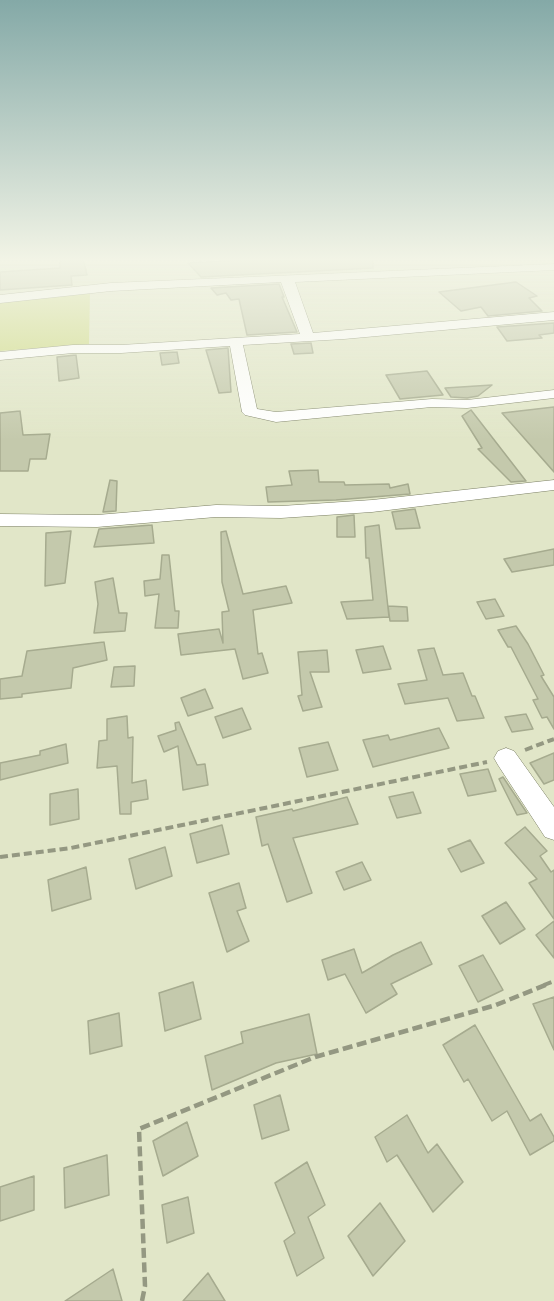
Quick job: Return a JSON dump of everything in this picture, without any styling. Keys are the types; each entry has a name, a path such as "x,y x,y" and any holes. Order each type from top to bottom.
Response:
{"street":[{"path":"302,319 308,337"},
{"path":"0,356 73,349 121,349 440,328 528,319"},
{"path":"236,342 250,412 276,417 432,403 467,404 554,394"},
{"path":"0,520 97,521 216,511 281,512 372,506 554,485"},
{"path":"507,758 554,828"}],"path":[{"path":"0,857 71,849 507,758 554,739"},
{"path":"142,1301 145,1286 139,1129 315,1057 496,1005 554,981"}],"green space":[{"path":"0,319 89,319 89,344 0,351"}],"building":[{"path":"243,319 291,319 297,332 247,335"},
{"path":"554,323 554,333 539,335 542,338 507,341 497,327"},
{"path":"311,343 313,353 294,354 291,344"},
{"path":"228,348 231,392 219,393 206,350"},
{"path":"177,352 179,363 162,365 160,353"},
{"path":"76,355 79,378 59,381 57,357"},
{"path":"427,371 443,395 400,399 386,375"},
{"path":"492,385 478,396 467,398 451,397 445,388"},
{"path":"554,407 554,472 502,413"},
{"path":"471,410 526,481 511,482 478,449 482,448 462,416"},
{"path":"20,411 23,435 50,434 46,459 30,459 28,471 0,471 0,413"},
{"path":"318,470 319,482 344,482 345,485 389,484 390,488 408,484 410,494 336,500 268,502 266,487 292,485 289,471"},
{"path":"110,480 117,481 116,511 103,512"},
{"path":"415,509 420,528 396,529 392,512"},
{"path":"354,515 355,537 337,537 337,517"},
{"path":"152,525 154,543 94,547 99,529"},
{"path":"379,525 389,617 347,619 341,602 373,600 369,558 366,558 365,527"},
{"path":"71,531 65,583 45,586 46,533"},
{"path":"226,531 243,594 286,586 292,603 253,610 258,654 262,653 268,673 243,679 235,649 181,655 178,634 219,629 223,643 222,612 229,611 222,582 221,532"},
{"path":"554,549 554,565 512,572 504,559"},
{"path":"162,555 169,555 175,611 179,611 178,628 155,628 159,594 145,596 144,581 160,579"},
{"path":"113,578 119,613 127,613 125,631 94,633 98,604 95,582"},
{"path":"495,599 504,616 486,619 477,602"},
{"path":"388,606 407,607 408,621 390,621"},
{"path":"516,626 528,644 544,675 541,676 554,697 554,729 547,717 542,718 533,700 538,699 511,647 508,647 498,630"},
{"path":"104,642 107,660 73,668 71,688 0,699 0,679 22,676 27,651"},
{"path":"383,646 391,669 363,673 356,650"},
{"path":"434,648 443,675 463,673 484,718 457,721 448,698 405,704 398,684 427,680 418,650"},
{"path":"327,650 329,672 310,672 322,707 303,711 298,696 302,695 298,652"},
{"path":"135,666 134,686 111,687 114,667"},
{"path":"205,689 213,708 188,716 181,698"},
{"path":"242,708 251,729 223,738 215,717"},
{"path":"526,714 533,729 512,732 505,717"},
{"path":"127,716 128,738 133,737 132,783 146,780 148,799 131,802 131,814 120,814 117,766 97,768 99,741 107,740 107,719"},
{"path":"179,722 197,765 205,764 208,785 183,790 178,746 164,752 158,736 176,730 175,723"},
{"path":"439,728 449,748 373,767 363,740 388,735 390,740"},
{"path":"328,742 338,770 307,777 299,748"},
{"path":"66,744 68,763 0,780 0,763 40,755 40,751"},
{"path":"554,753 554,780 544,784 530,763"},
{"path":"488,769 496,791 468,796 460,774"},
{"path":"503,777 527,813 517,815 499,779"},
{"path":"78,789 79,819 50,825 50,794"},
{"path":"413,792 421,813 397,818 389,797"},
{"path":"347,797 358,824 293,838 312,893 287,902 268,844 262,846 256,817 292,809 293,811"},
{"path":"222,825 229,854 197,863 190,834"},
{"path":"525,827 547,851 540,856 551,872 554,870 554,919 529,883 537,879 505,843"},
{"path":"470,840 484,863 461,872 448,849"},
{"path":"165,847 172,876 136,889 129,859"},
{"path":"362,862 371,880 344,890 336,872"},
{"path":"86,867 91,899 52,911 48,880"},
{"path":"239,883 246,908 237,911 249,941 227,952 209,893"},
{"path":"506,902 525,929 500,944 482,916"},
{"path":"554,921 554,958 536,935"},
{"path":"421,942 432,964 391,984 397,994 366,1013 345,974 328,980 322,960 354,949 362,973"},
{"path":"483,955 503,990 478,1002 459,966"},
{"path":"193,982 201,1019 165,1031 159,993"},
{"path":"554,997 554,1050 533,1004"},
{"path":"119,1013 122,1046 90,1054 88,1021"},
{"path":"309,1014 317,1054 276,1063 212,1090 205,1056 243,1043 241,1032"},
{"path":"475,1025 530,1121 541,1114 554,1137 554,1141 530,1155 507,1111 492,1121 468,1079 464,1082 443,1045"},
{"path":"280,1095 289,1130 262,1139 254,1105"},
{"path":"407,1115 428,1153 437,1144 463,1182 433,1212 397,1155 387,1162 375,1137"},
{"path":"187,1122 198,1156 163,1176 153,1141"},
{"path":"107,1155 109,1195 65,1208 64,1168"},
{"path":"307,1162 325,1205 308,1217 324,1258 297,1276 284,1241 295,1233 275,1183"},
{"path":"34,1176 34,1210 0,1221 0,1187"},
{"path":"188,1197 194,1233 167,1243 162,1205"},
{"path":"380,1203 405,1241 373,1276 348,1236"},
{"path":"113,1269 122,1301 65,1301"},
{"path":"208,1273 225,1301 183,1301"}]}
